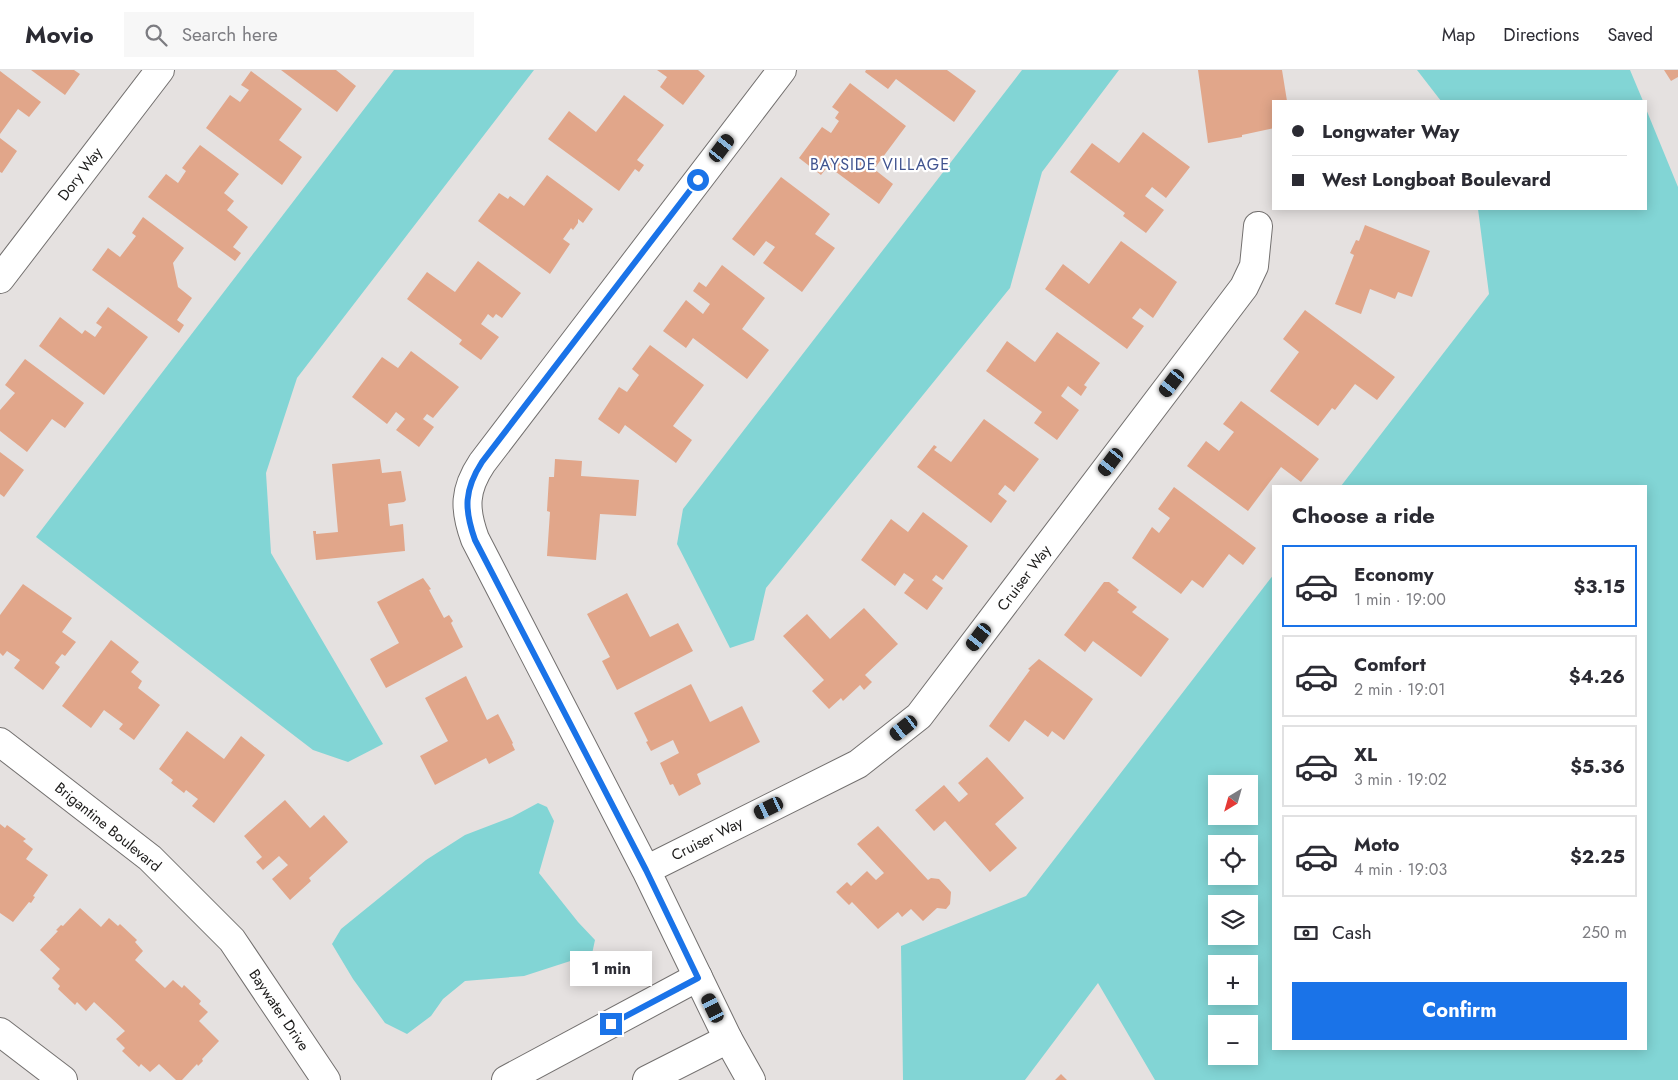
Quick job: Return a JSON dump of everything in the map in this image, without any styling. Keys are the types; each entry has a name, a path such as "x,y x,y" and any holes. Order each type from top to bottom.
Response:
{"street":[{"name":"Dory Way","path":"0,279 160,70"},
{"path":"751,1080 728,1039 646,870 475,540 468,520 467,499 471,479 482,462 782,70"},
{"name":"Cruiser Way","path":"646,870 858,764 919,716 1244,288 1254,266 1258,226"},
{"name":"Brigantine Boulevard","path":"0,742 150,858 232,940"},
{"name":"Baywater Drive","path":"232,940 326,1080"},
{"path":"506,1080 698,978"},
{"path":"0,1032 63,1080"},
{"path":"647,1080 728,1039"}],"water":[{"path":"394,70 534,70 297,378 266,473 271,553 383,744 348,762 313,750 36,537"},
{"path":"1022,70 1119,70 1042,172 1010,288 766,588 754,640 730,648 677,544 683,509"},
{"path":"1417,70 1630,70 1643,100 1440,100"},
{"path":"1647,111 1678,187 1678,1080 1155,1080 1098,983 1025,1080 903,1080 901,946 1026,896 1272,577 1272,1050 1647,1050 1647,485 1342,485 1489,294 1478,210 1647,210"},
{"path":"538,803 547,807 554,821 539,873 578,922 595,940 592,954 524,976 465,981 443,999 431,1016 407,1034 385,1023 353,979 332,944 341,929 426,860 465,835 512,817"}],"building":[{"path":"31,70 74,70 80,74 65,95"},
{"path":"281,70 336,70 356,86 337,112"},
{"path":"657,70 698,70 705,76 683,105 660,87 667,77"},
{"path":"866,70 947,70 976,91 954,122 896,79 888,89 865,72"},
{"path":"1198,70 1282,70 1287,100 1272,100 1272,128 1242,135 1242,137 1208,143"},
{"path":"1664,70 1678,70 1678,77 1671,81"},
{"path":"0,71 41,102 29,117 18,109 0,134"},
{"path":"251,71 302,109 279,140 302,157 282,185 206,128 230,95 240,102 249,90 241,85"},
{"path":"850,83 906,126 874,169 893,184 879,204 828,166 821,175 799,158 822,127 831,133 839,121 835,118 839,112 832,107"},
{"path":"624,95 664,125 637,160 644,165 639,172 635,169 619,191 548,139 569,111 596,132"},
{"path":"1143,132 1190,167 1166,198 1152,187 1145,196 1164,210 1146,233 1123,216 1125,213 1070,172 1092,143 1119,163"},
{"path":"0,138 17,151 2,173 0,172"},
{"path":"200,145 239,174 224,193 234,201 227,210 248,227 233,247 241,253 235,261 148,197 166,174 178,183 186,171 182,168"},
{"path":"547,175 593,209 583,223 578,219 578,223 573,230 571,228 563,239 570,244 550,274 478,221 499,193 508,199 510,196 524,206"},
{"path":"781,177 830,214 815,234 835,248 802,292 763,263 775,247 766,241 754,256 732,239"},
{"path":"143,217 184,248 173,263 178,287 192,298 177,320 184,325 179,333 92,270 108,248 120,257 136,236 132,233"},
{"path":"1365,225 1430,251 1412,297 1398,292 1395,299 1370,289 1361,314 1335,304 1354,255 1350,253 1356,240 1359,241"},
{"path":"1121,241 1177,282 1153,318 1140,308 1132,318 1144,326 1127,349 1045,289 1063,264 1089,284"},
{"path":"478,261 521,293 502,318 496,314 493,318 488,314 481,324 499,337 481,360 459,344 462,340 407,299 427,272 455,292"},
{"path":"722,265 765,298 742,329 769,350 747,379 693,338 686,348 663,331 686,300 703,314 710,304 693,291 699,282 706,287"},
{"path":"108,307 148,337 104,395 39,346 60,317 82,334 85,330 95,337 102,327 96,323"},
{"path":"1305,310 1395,377 1377,400 1355,384 1335,410 1332,408 1318,426 1270,391 1299,352 1283,339"},
{"path":"1057,332 1100,363 1084,385 1087,387 1081,396 1068,386 1061,396 1079,410 1057,440 1034,423 1042,412 986,371 1007,341 1035,362"},
{"path":"650,345 704,385 673,426 692,440 676,463 625,425 619,434 598,419 619,387 627,392 639,375 632,369"},
{"path":"411,351 459,387 433,418 427,414 423,419 434,427 419,447 396,430 405,419 396,412 387,424 352,397 382,357 398,368"},
{"path":"25,359 84,403 65,428 52,419 27,452 0,431 0,410 15,393 5,385"},
{"path":"1241,401 1319,459 1301,482 1281,467 1248,511 1187,466 1206,441 1219,451 1234,432 1223,424"},
{"path":"984,419 1039,459 1014,492 1005,485 998,494 1007,501 991,523 917,467 934,445 937,447 934,450 951,462"},
{"path":"0,452 24,470 4,497 0,494"},
{"path":"380,459 382,473 401,471 406,500 404,502 388,504 390,526 403,524 405,551 316,560 313,531 316,531 316,534 338,532 332,464"},
{"path":"555,459 582,461 581,476 639,480 636,516 600,514 596,560 547,556 550,512 547,511 549,477 554,477"},
{"path":"1174,487 1256,548 1243,565 1229,554 1203,588 1192,580 1181,594 1132,558 1152,527 1159,533 1170,518 1158,509"},
{"path":"923,512 968,546 943,580 936,575 932,580 943,588 927,610 904,593 914,580 904,573 895,586 861,560 891,519 908,532"},
{"path":"423,578 431,589 429,590 444,618 449,615 453,621 451,623 463,647 386,688 370,659 399,643 377,602"},
{"path":"1104,582 1109,582 1119,590 1117,592 1137,607 1132,612 1169,639 1141,677 1093,641 1085,652 1064,635"},
{"path":"23,584 72,618 62,632 76,642 65,656 62,654 55,663 60,667 43,690 14,668 20,660 7,651 3,656 0,653 0,615"},
{"path":"627,593 650,637 678,623 693,651 617,690 602,661 610,657 587,614"},
{"path":"864,608 898,644 865,675 872,682 864,690 860,685 843,701 841,698 829,709 812,691 824,680 783,636 807,614 830,639"},
{"path":"111,640 139,662 131,672 142,681 138,688 160,705 134,740 119,729 123,724 104,710 91,728 62,706"},
{"path":"1039,659 1093,699 1064,740 1052,731 1048,737 1025,720 1009,742 989,726 1030,670 1028,669"},
{"path":"466,676 487,720 498,714 515,750 489,764 486,758 435,785 420,756 448,741 425,698"},
{"path":"691,684 710,722 742,706 760,742 697,774 701,784 679,796 673,784 670,785 660,763 679,753 673,740 651,751 634,713"},
{"path":"187,731 224,759 241,736 265,755 214,823 192,806 198,799 186,790 184,793 171,783 173,780 159,769"},
{"path":"987,757 1024,798 995,824 1017,848 990,872 945,821 934,831 915,810 944,785 959,802 968,794 958,783"},
{"path":"285,800 310,828 324,815 348,842 309,878 311,881 290,900 272,879 288,865 279,856 263,870 256,862 262,857 244,836"},
{"path":"0,824 5,828 7,825 26,839 23,841 33,849 26,859 48,875 33,896 35,897 31,903 29,902 13,922 0,913"},
{"path":"878,826 928,880 931,878 939,879 951,892 950,904 946,909 937,908 923,921 911,909 902,917 898,912 878,929 852,902 849,905 836,892 847,882 851,886 867,871 876,880 884,873 857,844"},
{"path":"80,908 101,927 109,918 118,926 120,924 137,940 135,942 143,951 135,960 165,988 173,980 182,988 184,985 201,1001 199,1004 208,1012 199,1021 219,1041 202,1059 203,1061 198,1066 197,1064 182,1080 176,1080 159,1064 150,1072 141,1064 139,1067 122,1051 125,1048 116,1039 125,1031 94,1002 86,1011 77,1002 75,1005 58,989 60,986 52,978 60,969 40,950 58,931 56,930 61,925 63,926"},
{"path":"1061,1074 1067,1080 1055,1080"}],"district":[{"name":"BAYSIDE VILLAGE","path":"880,164"}],"route":[{"path":"611,1024 698,978 646,870 475,540 468,520 467,499 471,479 482,462 698,180"}]}
